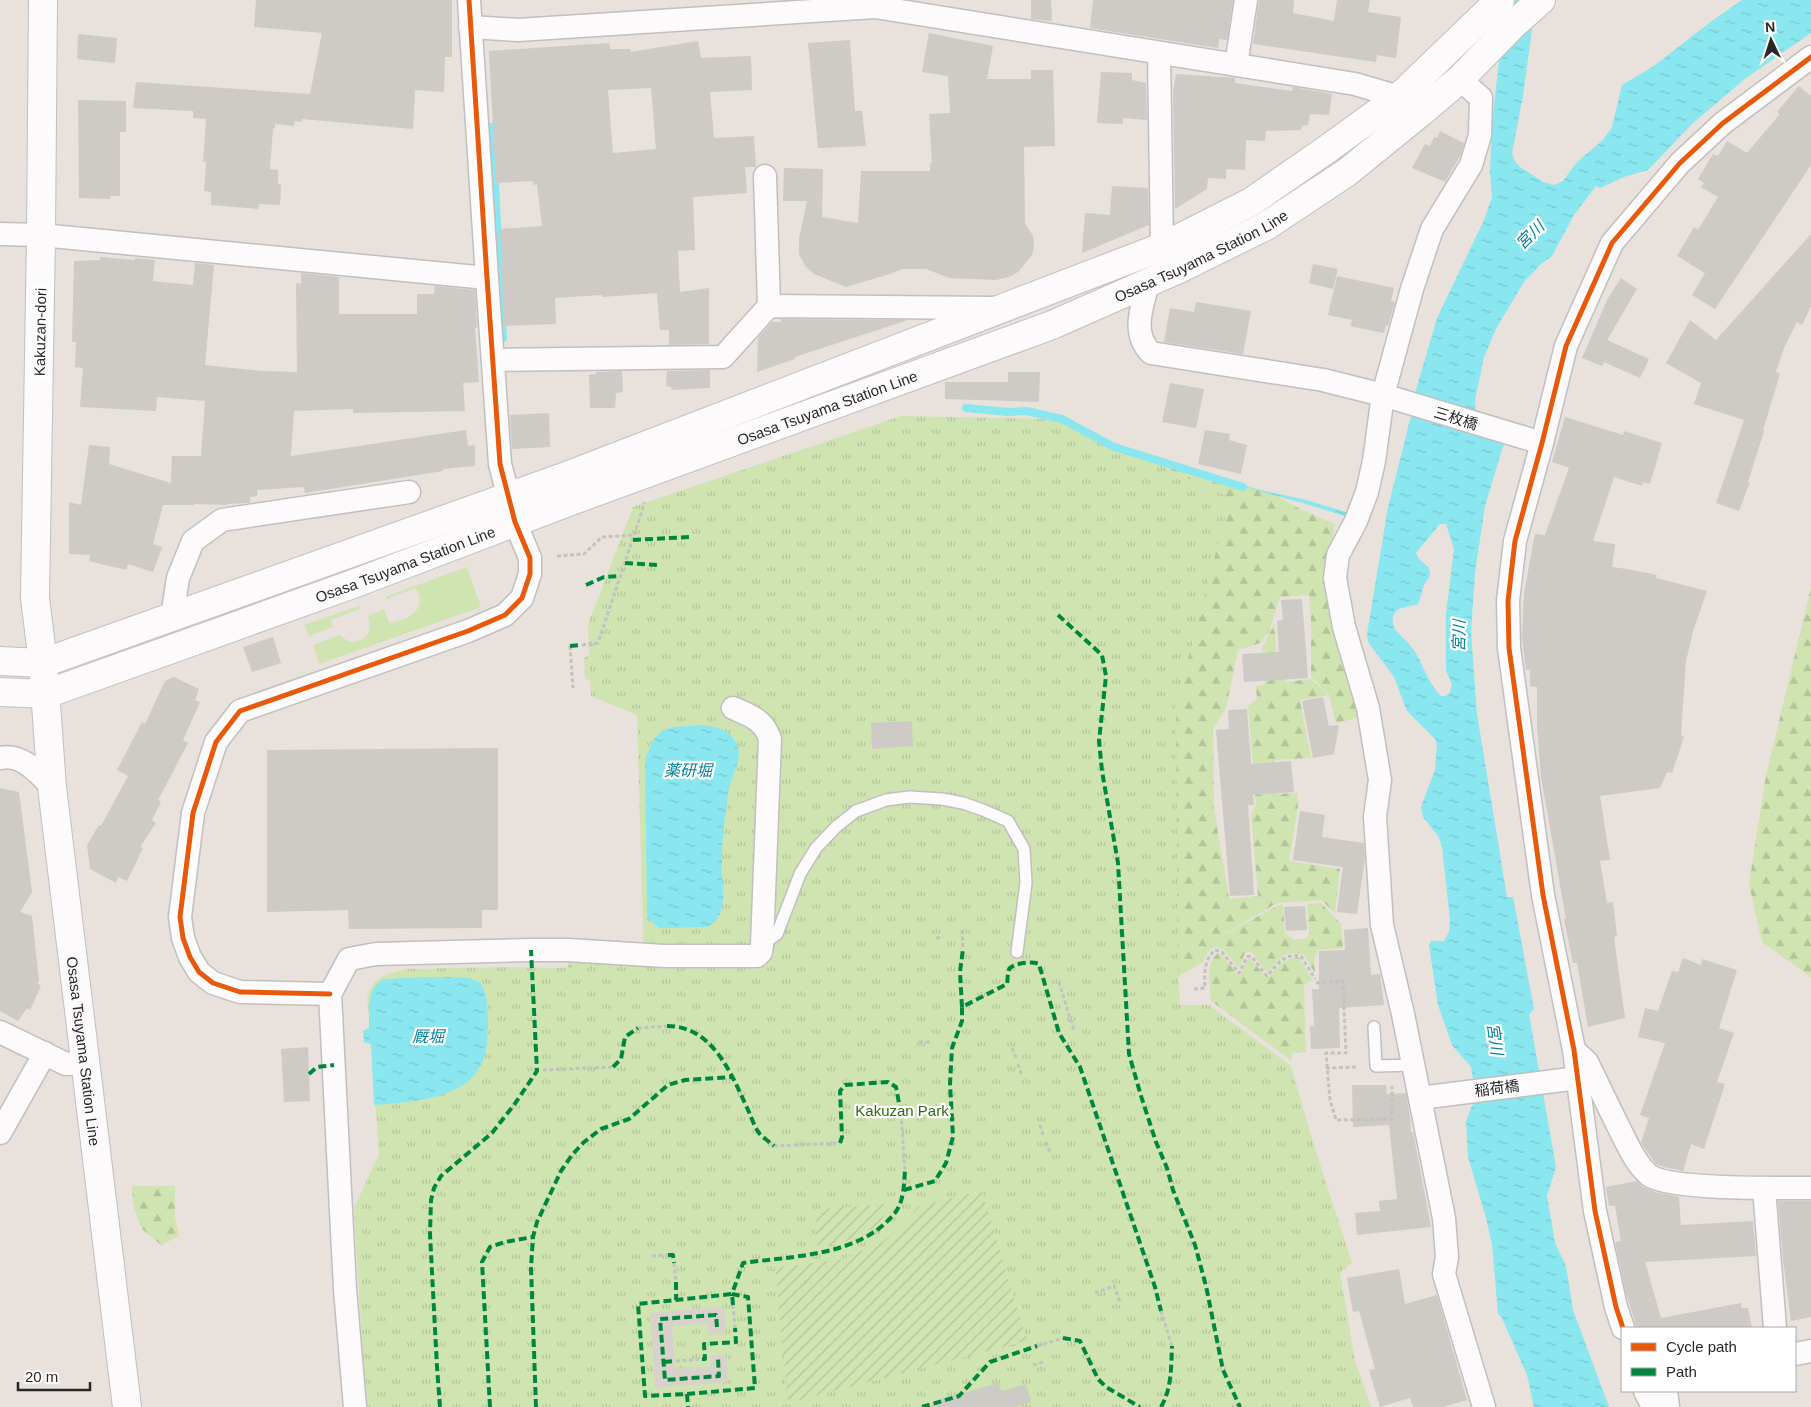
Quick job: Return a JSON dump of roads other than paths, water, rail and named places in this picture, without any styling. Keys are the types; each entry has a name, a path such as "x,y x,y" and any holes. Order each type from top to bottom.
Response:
{"main road":[{"name":"Kakuzan-dori","path":"43,663 35,598 42,236 44,0"},
{"name":"Osasa Tsuyama Station Line","path":"46,694 343,587 512,510 1002,309 1162,247 1251,202 1326,150 1399,96 1500,0"},
{"name":"Osasa Tsuyama Station Line","path":"127,1407 52,787 43,663 172,617 512,510 1052,325 1148,283 1266,226 1346,173 1460,79 1514,24 1541,0"},
{"path":"0,661 43,663"},
{"path":"0,692 46,694"}],"street":[{"path":"330,994 240,992 213,983 199,972 190,957 183,938 180,917 193,812 216,742 240,711 390,660 468,631 505,615 522,598 530,574 530,558 512,510 500,464 469,0"},
{"path":"1236,65 1246,0"},
{"path":"470,27 518,30 875,4 1160,54 1355,84 1399,96"},
{"path":"1160,54 1162,247"},
{"path":"1622,1327 1595,1211 1574,1079 1574,1050 1543,895 1509,648 1508,601 1515,542 1533,440 1566,346 1612,243 1680,163 1715,130 1811,57"},
{"path":"1460,79 1481,98 1480,135 1471,165 1432,229 1412,289 1386,396 1367,492 1356,521 1338,555 1335,578 1344,626 1368,708 1380,780 1375,817 1382,925 1403,1014 1402,1065 1422,1098 1444,1218 1447,1258 1444,1274 1484,1407"},
{"path":"493,360 723,357 769,306 765,176"},
{"path":"0,234 42,236 487,278"},
{"name":"三枚橋","path":"1148,283 1139,332 1141,341 1152,353 1323,380 1386,396 1533,440"},
{"path":"769,306 1002,309"},
{"path":"172,617 178,578 193,541 222,520 409,492"},
{"path":"355,1407 345,1289 330,994 349,959 376,954 540,950 664,956 757,956 762,952 770,739 761,721 733,708"},
{"path":"0,758 14,758 28,764 52,787"},
{"path":"0,1032 66,1064 86,1063"},
{"path":"1574,1050 1587,1062 1631,1152 1651,1177 1682,1184 1811,1188"},
{"path":"0,1133 45,1053"},
{"name":"稲荷橋","path":"1422,1098 1574,1079"},
{"path":"1764,1188 1775,1327"},
{"path":"1796,1354 1811,1352"},
{"path":"1645,1392 1653,1407"},
{"path":"1666,1392 1668,1407"}],"lane":[{"path":"762,945 777,934 800,874 816,848 836,826 856,811 886,800 909,797 942,798 963,803 1008,821 1024,849 1026,883 1017,952"},
{"path":"1374,1027 1376,1066 1402,1065"}],"water":[{"name":"宮川","path":"1506,0 1536,0 1523,96 1512,153 1514,160 1520,167 1543,182 1554,185 1563,181 1577,162 1603,140 1612,127 1622,85 1654,66 1742,0 1811,0 1811,33 1746,78 1693,123 1648,170 1624,177 1600,188 1596,186 1574,215 1552,256 1541,264 1524,282 1497,327 1484,357 1475,400 1476,413 1504,443 1485,506 1475,573 1471,633 1477,714 1507,897 1513,897 1534,1009 1529,1014 1556,1167 1547,1196 1555,1243 1566,1266 1573,1310 1609,1407 1534,1407 1527,1375 1501,1316 1498,1314 1492,1245 1468,1157 1466,1121 1476,1096 1471,1067 1452,1045 1438,1005 1429,945 1431,941 1444,941 1449,932 1450,920 1442,847 1438,836 1423,817 1421,807 1435,770 1437,745 1435,739 1407,711 1394,677 1368,642 1367,634 1388,507 1415,393 1437,318 1484,220 1492,197 1490,173 1492,122","holes":["1440,524 1446,524 1454,549 1446,614 1446,671 1452,684 1450,692 1446,696 1441,696 1432,685 1415,652 1396,630 1393,618 1399,609 1418,604 1430,572 1416,553"]},
{"path":"1230,483 1306,500 1353,514 1351,518"},
{"name":"薬研堀","path":"702,725 724,730 733,737 739,752 729,788 724,827 722,857 723,904 718,918 706,927 659,928 649,920 647,914 645,761 654,740 665,730"},
{"name":"厩堀","path":"470,978 480,983 484,989 488,1031 484,1058 477,1071 467,1082 450,1092 418,1100 374,1105 371,1044 364,1042 363,1031 369,1028 369,1007 372,993 379,982 385,979"}],"waterway":[{"path":"492,127 503,338"},
{"path":"966,408 1008,412 1027,411 1062,419 1114,447 1243,487"}],"park label":[{"name":"Kakuzan Park","path":"902,1110"}]}
